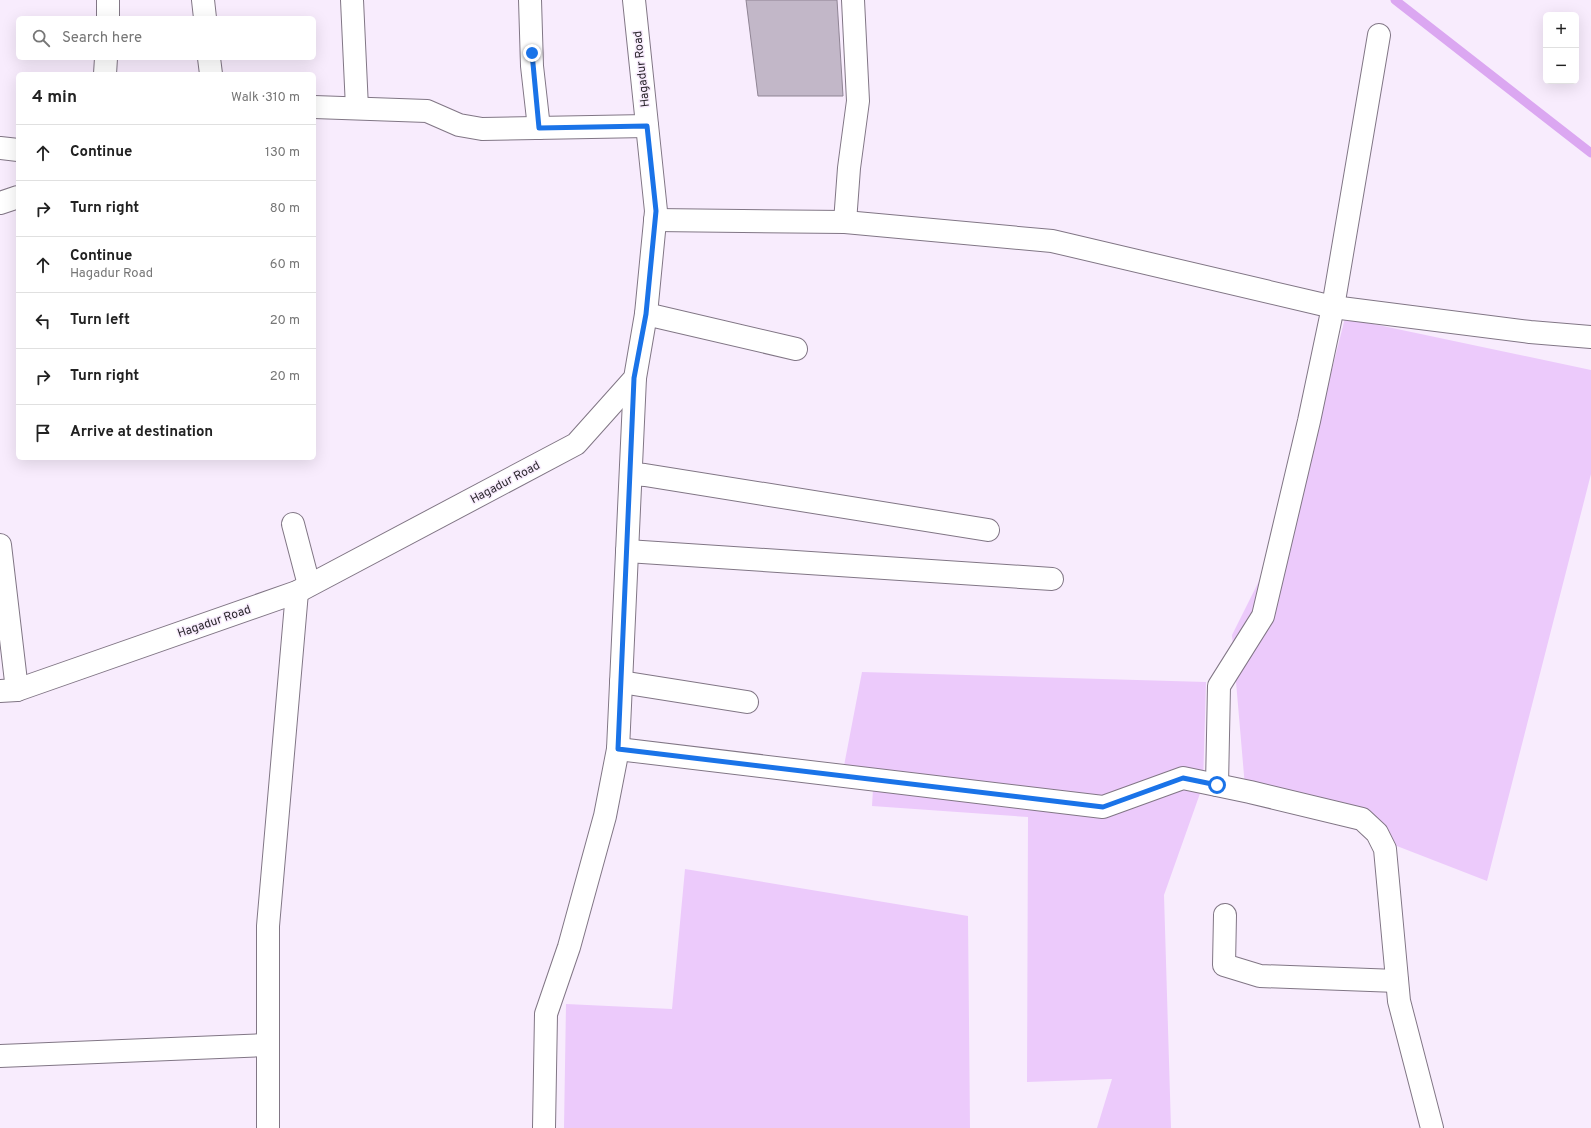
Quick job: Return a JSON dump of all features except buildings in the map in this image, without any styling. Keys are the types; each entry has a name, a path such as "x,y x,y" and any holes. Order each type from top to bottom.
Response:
{"street":[{"path":"108,0 108,16"},
{"path":"203,0 205,16"},
{"path":"352,0 357,108"},
{"path":"530,0 532,66 539,128"},
{"name":"Hagadur Road","path":"8,690 303,589 576,444 634,378 646,314 656,211 634,0"},
{"path":"845,222 849,168 858,101 852,0"},
{"path":"1217,785 1219,686 1263,616 1309,421 1333,307 1379,35"},
{"path":"105,72 106,60"},
{"path":"209,60 211,72"},
{"path":"316,107 427,111 459,125 482,129 647,126"},
{"path":"0,148 16,150"},
{"path":"0,203 16,198"},
{"path":"655,220 845,222 1052,241 1333,307 1530,332 1591,337"},
{"path":"646,314 796,349"},
{"path":"544,1128 546,1014 569,947 605,816 618,749 634,378"},
{"path":"630,474 988,530"},
{"path":"268,1128 268,926 303,589 293,524"},
{"path":"0,545 8,690"},
{"path":"627,551 1052,579"},
{"path":"621,682 747,702"},
{"path":"618,749 1103,807 1183,778 1250,792 1362,819 1377,833 1385,849 1399,1001 1432,1128"},
{"path":"1225,914 1224,965 1260,976 1397,981"},
{"path":"0,1056 268,1044"}],"shaded area":[{"path":"1345,318 1591,370 1591,474 1487,881 1245,787 1232,635 1298,503"},
{"path":"862,672 1206,682 1203,785 1164,895 1171,1128 1097,1128 1112,1079 1027,1082 1028,817 872,806 874,772 843,771"},
{"path":"685,869 968,916 970,1128 564,1128 566,1004 672,1009"}],"waterway":[{"path":"1395,0 1591,153"}],"route":[{"path":"532,53 532,66 539,128 647,126 656,211 646,314 634,378 618,749 1103,807 1183,778 1217,785"}]}
